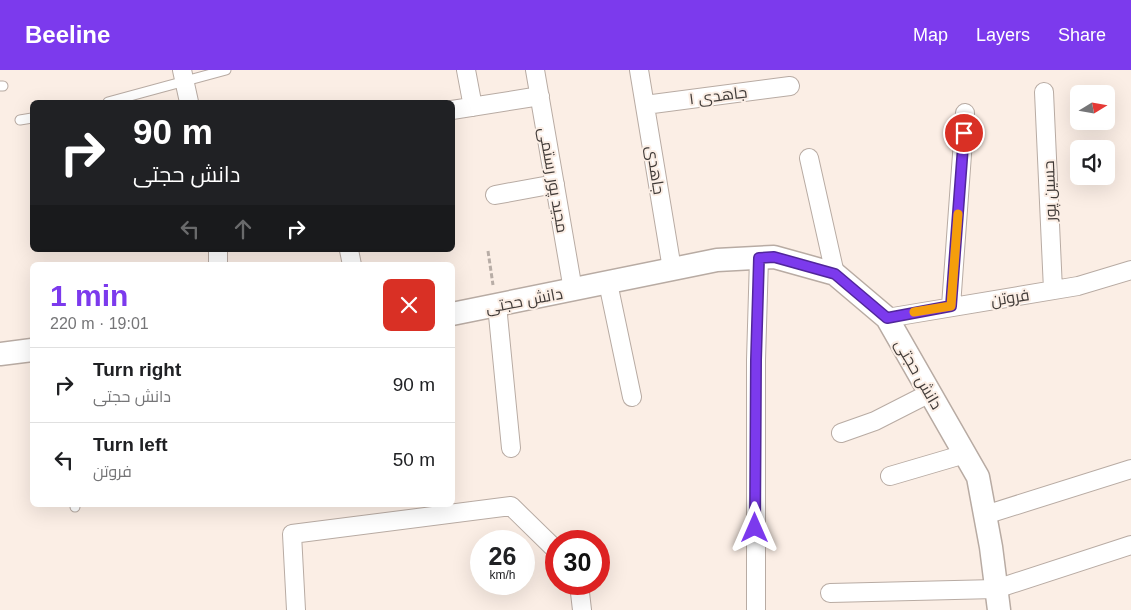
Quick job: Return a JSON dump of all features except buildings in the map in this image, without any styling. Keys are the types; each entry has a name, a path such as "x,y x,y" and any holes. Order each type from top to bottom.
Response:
{"street":[{"path":"466,70 473,107"},
{"name":"مجید پور رستمی","path":"535,70 573,290"},
{"name":"جاهدی","path":"639,70 672,269"},
{"path":"184,76 189,100"},
{"name":"جاهدی ۱","path":"645,105 790,86"},
{"name":"حسین پور","path":"1044,92 1053,290"},
{"path":"455,110 540,96"},
{"path":"951,306 965,113"},
{"path":"809,158 835,274"},
{"path":"495,195 555,184"},
{"name":"دانش حجتی","path":"455,313 717,260 774,257 835,274 887,318 978,476 998,600"},
{"path":"756,610 756,360 759,258"},
{"name":"فروتن","path":"887,318 1053,290 1131,270"},
{"path":"608,283 632,397"},
{"path":"497,305 511,448"},
{"path":"0,354 30,350"},
{"path":"841,433 875,421 930,393"},
{"path":"890,476 966,454"},
{"path":"985,515 1131,469"},
{"path":"296,610 292,534 511,506 545,539"},
{"path":"830,594 998,600 1131,545"},
{"path":"580,595 582,610"}],"lane":[{"path":"114,100 184,76 226,70"},
{"path":"20,120 30,118"}],"path":[{"path":"488,251 497,305"}],"slow traffic":[{"path":"914,312 951,306 958,214"}],"route":[{"path":"755,528 759,258 774,257 835,274 887,318 951,306 964,133"}]}
